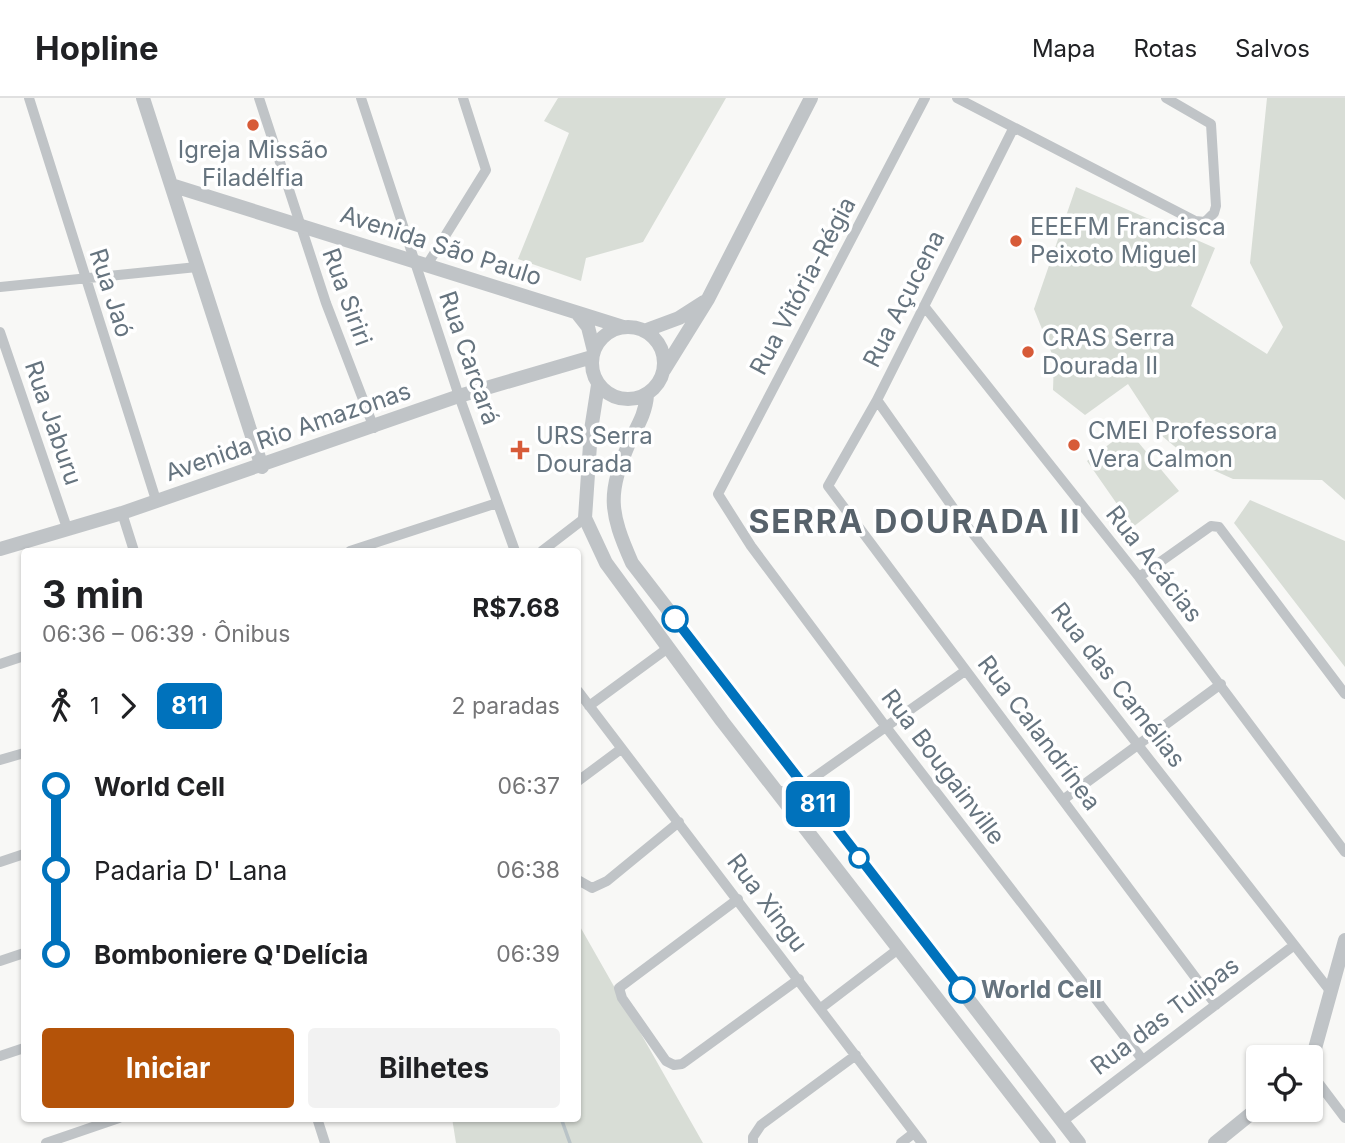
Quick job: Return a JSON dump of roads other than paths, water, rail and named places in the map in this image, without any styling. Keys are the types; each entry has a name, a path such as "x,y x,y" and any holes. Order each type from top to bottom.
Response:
{"street":[{"name":"Rua Jaó","path":"29,98 156,500"},
{"path":"144,98 262,467"},
{"name":"Rua Siriri","path":"259,98 299,224 374,428"},
{"name":"Rua Carcará","path":"361,98 420,263 459,397 514,548"},
{"path":"420,263 486,170 463,98"},
{"path":"811,98 708,299 664,370 661,380 648,395 646,409 630,443 612,495 612,510 618,532 632,563 1079,1143"},
{"name":"Rua Vitória-Régia","path":"718,494 925,98"},
{"path":"957,98 1013,129 1202,223 1210,219 1216,206 1213,130 1203,117 1166,98"},
{"name":"Rua Açucena","path":"828,486 877,400 1013,129"},
{"name":"Avenida São Paulo","path":"171,185 623,327"},
{"path":"0,287 197,267"},
{"path":"593,354 605,335 623,327 644,331 679,318 708,299"},
{"name":"Rua Acácias","path":"924,306 1139,577 1345,852"},
{"path":"578,313 588,327 598,385 590,440 585,518 606,563 897,950 1049,1143"},
{"path":"644,331 661,347 664,370"},
{"name":"Rua Jaburu","path":"0,332 67,528"},
{"name":"Avenida Rio Amazonas","path":"0,549 262,467 459,397 593,354"},
{"path":"598,385 616,398 626,400 648,395"},
{"name":"Rua das Camélias","path":"877,400 956,512 1331,992"},
{"name":"Rua Calandrínea","path":"828,486 1216,1005"},
{"name":"Rua Bougainville","path":"718,494 751,545 886,727 1142,1059"},
{"path":"359,548 498,503"},
{"path":"122,513 133,548"},
{"path":"546,548 585,518"},
{"path":"1139,577 1211,526 1219,527 1345,694"},
{"path":"589,706 668,648"},
{"path":"0,664 21,657"},
{"path":"777,791 795,791 803,786 965,671"},
{"path":"1064,799 1221,684"},
{"name":"Rua Xingu","path":"581,695 922,1143"},
{"path":"581,780 621,749"},
{"path":"0,760 21,754"},
{"path":"581,882 592,888 607,881 679,822"},
{"path":"0,862 21,855"},
{"path":"850,885 858,881 869,881 884,889"},
{"path":"737,899 621,984 620,994 666,1061 674,1065 682,1064 799,979"},
{"path":"1316,1045 1345,940"},
{"name":"Rua das Tulipas","path":"1063,1121 1293,946"},
{"path":"821,1008 897,950"},
{"path":"0,961 21,954"},
{"path":"952,1019 974,1031 989,1026"},
{"path":"975,1047 987,1040 1006,1048"},
{"path":"0,1056 21,1049"},
{"path":"753,1143 753,1137 761,1125 856,1055"},
{"path":"1323,1089 1345,1118"},
{"path":"1214,1143 1246,1118"},
{"path":"46,1143 108,1122"},
{"path":"318,1122 325,1143"},
{"path":"901,1143 914,1133"}],"waterway":[{"path":"562,1122 570,1143"}],"place":[{"name":"Igreja Missão Filadélfia","path":"253,125"},
{"name":"EEEFM Francisca Peixoto Miguel","path":"1016,241"},
{"name":"CRAS Serra Dourada II","path":"1028,352"},
{"name":"CMEI Professora Vera Calmon","path":"1074,445"},
{"name":"URS Serra Dourada","path":"520,450"},
{"name":"World Cell","path":"962,990"}],"district":[{"name":"SERRA DOURADA II","path":"915,522"}]}
